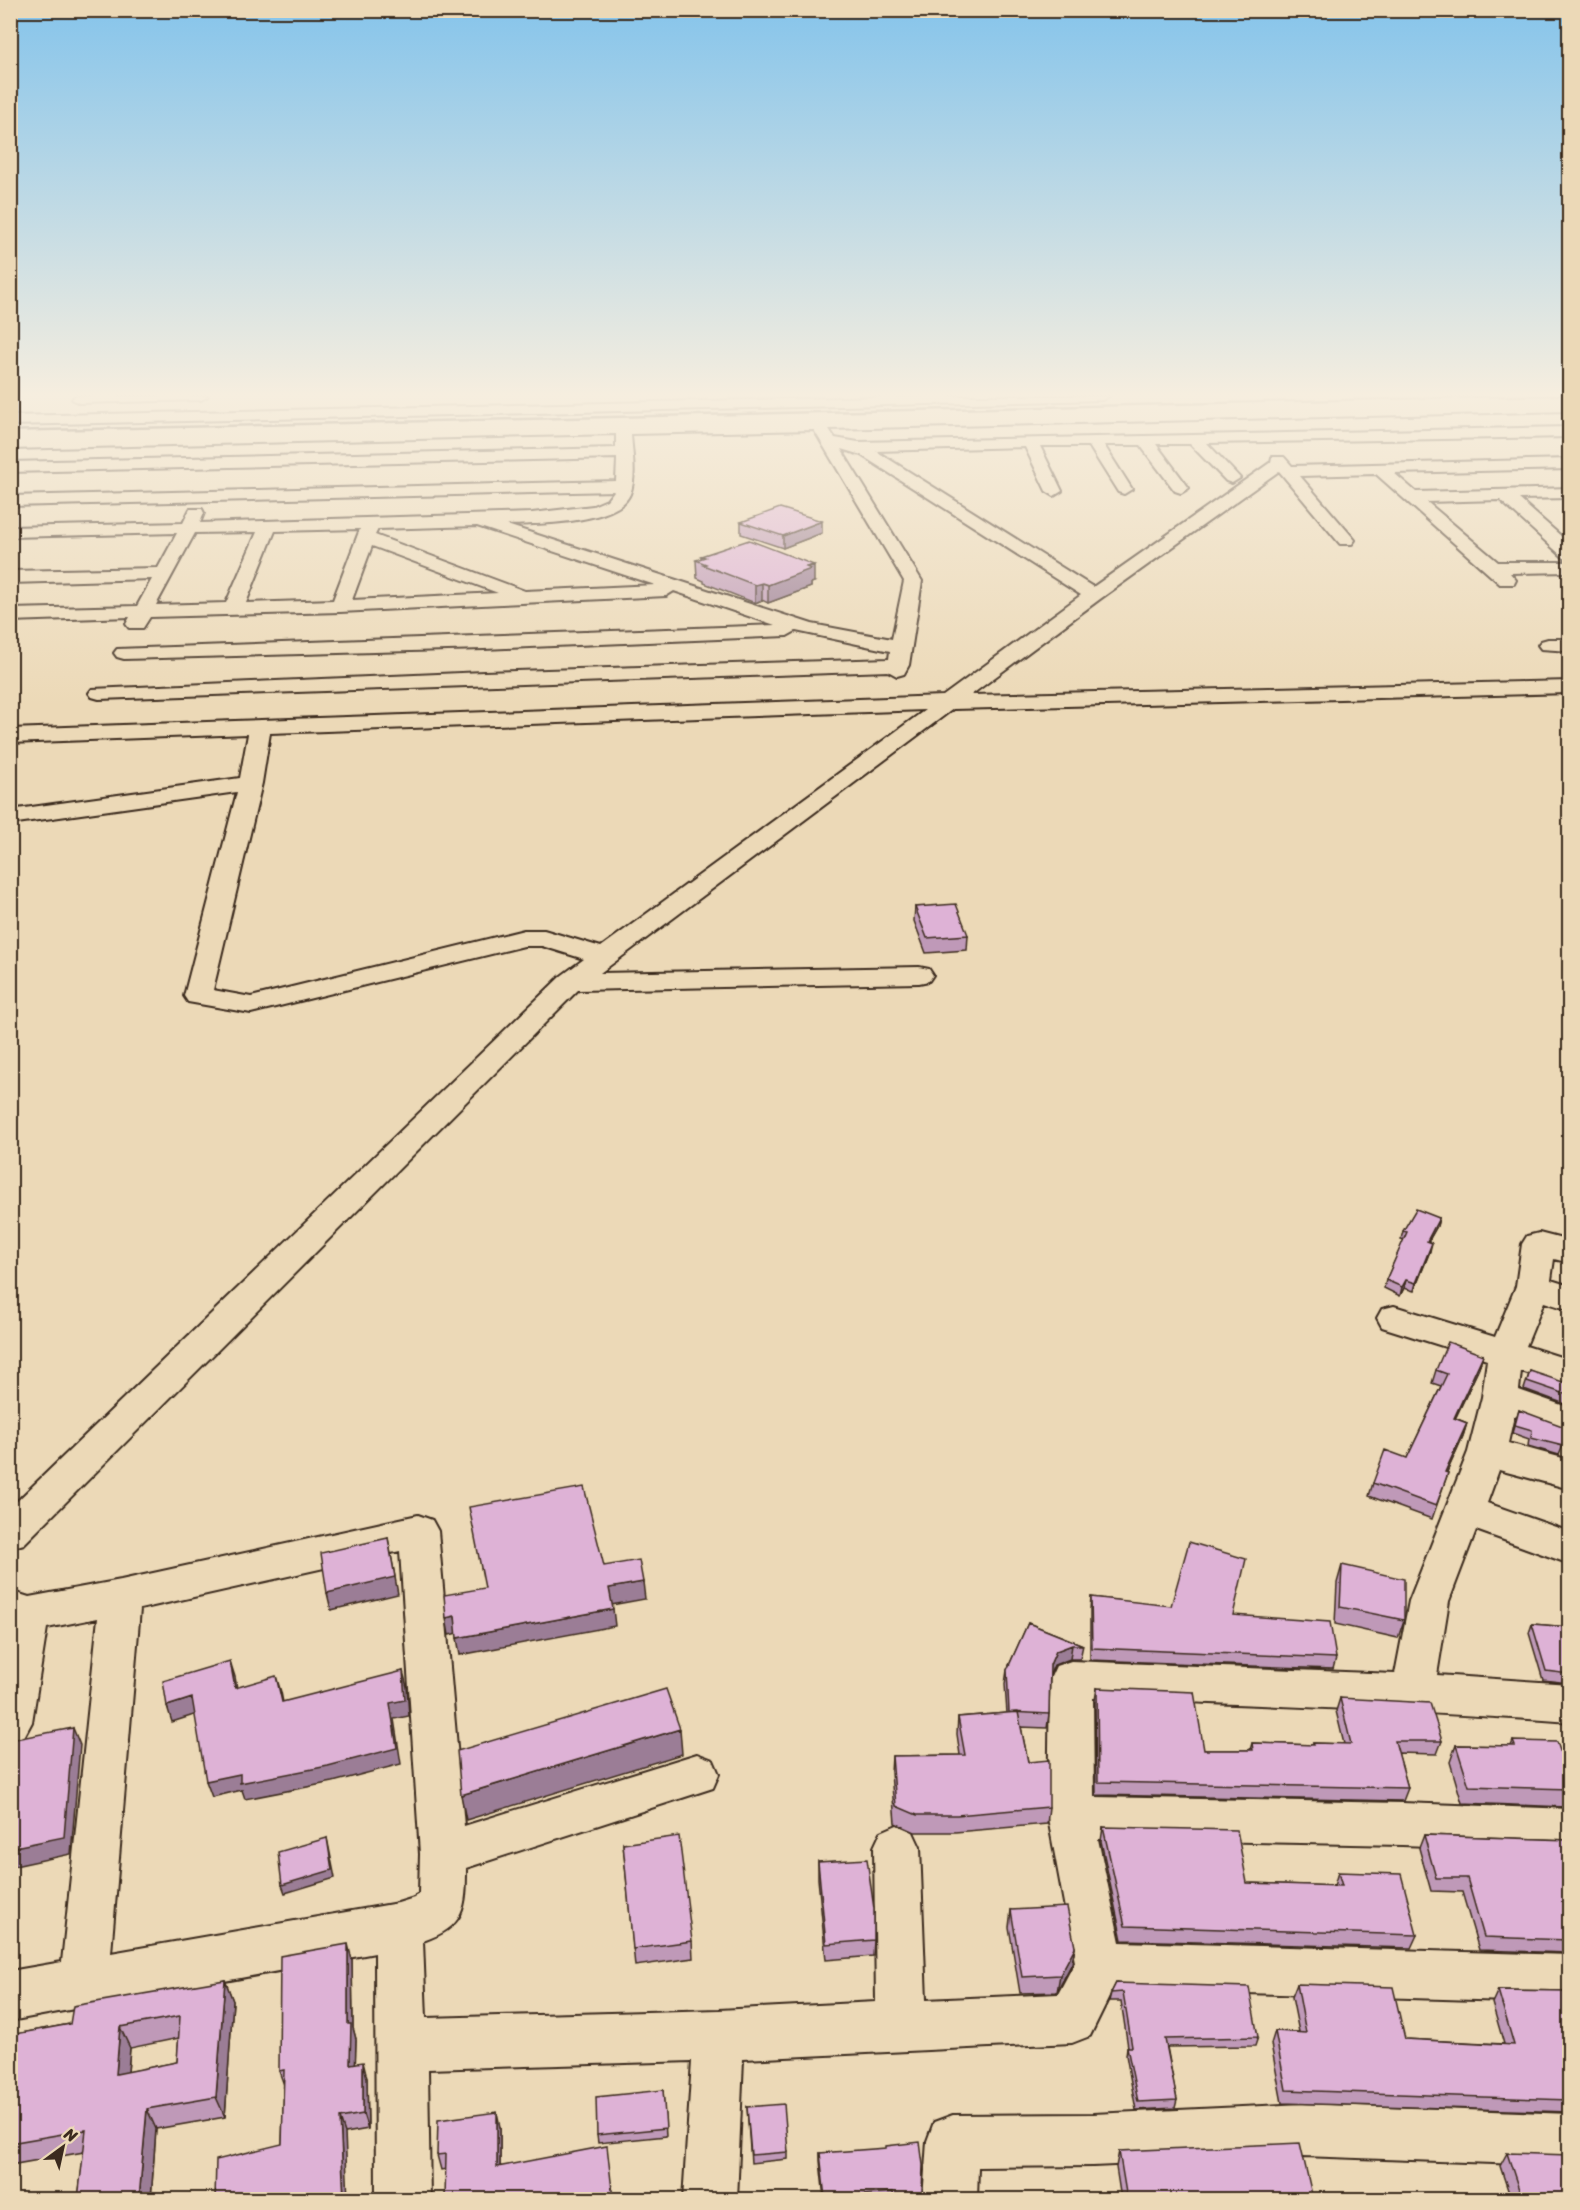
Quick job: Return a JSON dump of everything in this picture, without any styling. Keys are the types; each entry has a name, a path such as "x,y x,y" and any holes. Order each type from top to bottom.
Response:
{"street":[{"path":"10,501 82,499"},
{"path":"86,714 124,653 142,610 189,528 203,499"},
{"path":"10,532 268,527 368,531 478,520 566,516 594,512 610,506 618,499"},
{"path":"864,499 913,581 900,656 884,704"},
{"path":"941,499 1093,595"},
{"path":"10,1533 46,1501 571,982 1093,595 1236,499"},
{"path":"1311,499 1346,540"},
{"path":"1417,499 1500,574 1569,567"},
{"path":"1509,499 1569,554"},
{"path":"478,520 684,590 900,656"},
{"path":"234,608 268,527"},
{"path":"368,531 529,598"},
{"path":"340,606 368,531"},
{"path":"10,577 163,573"},
{"path":"10,615 340,606 684,590"},
{"path":"478,718 484,678 486,600"},
{"path":"124,653 484,643 808,629"},
{"path":"1548,645 1569,645"},
{"path":"10,736 86,714 484,678 900,656"},
{"path":"86,714 260,727 949,702 1319,691 1569,687"},
{"path":"260,727 251,783 198,996 251,1005 524,938 544,938 604,957"},
{"path":"10,817 251,783"},
{"path":"571,982 919,975"},
{"path":"1413,1692 1429,1601 1466,1511 1487,1452 1500,1397 1506,1352 1533,1286 1539,1244 1569,1252"},
{"path":"1533,1286 1569,1298"},
{"path":"1394,1318 1569,1373"},
{"path":"1500,1397 1569,1422"},
{"path":"1487,1452 1569,1475"},
{"path":"1466,1511 1569,1548"},
{"path":"10,1722 20,1611 121,1597 418,1531 443,1854 442,1901 429,1916 398,1926 10,1996"},
{"path":"84,1983 121,1597"},
{"path":"402,2044 719,2035 1072,2018 1100,1965 1071,1818 1071,1679 1363,1692 1413,1692 1569,1703"},
{"path":"443,1854 697,1774"},
{"path":"1071,1818 1402,1824 1569,1830"},
{"path":"897,1847 902,2026"},
{"path":"398,1926 402,2044 403,2199"},
{"path":"1100,1965 1569,1979"},
{"path":"710,2199 719,2035"},
{"path":"950,2199 953,2142 1094,2139 1304,2130 1569,2140"}],"building":[{"path":"780,508 822,521 783,536 741,522"},
{"path":"749,540 814,565 806,567 811,569 768,585 762,583 755,585 703,565 706,564 696,560 705,557 701,556"},
{"path":"956,904 968,935 927,938 915,907"},
{"path":"1416,1209 1439,1218 1427,1241 1432,1243 1416,1283 1406,1280 1402,1287 1386,1280 1407,1232 1403,1231"},
{"path":"1448,1342 1483,1355 1454,1418 1467,1423 1445,1472 1448,1473 1436,1506 1373,1483 1385,1450 1407,1458 1447,1374 1436,1370"},
{"path":"1530,1371 1569,1384 1568,1395 1527,1381"},
{"path":"1519,1410 1565,1427 1563,1446 1531,1438 1532,1430 1515,1425"},
{"path":"584,1487 604,1566 639,1560 643,1582 609,1588 613,1609 457,1638 455,1616 446,1618 444,1595 485,1588 469,1507"},
{"path":"388,1538 395,1577 327,1593 321,1553"},
{"path":"1189,1542 1246,1559 1233,1615 1330,1622 1336,1658 1092,1648 1091,1597 1171,1606"},
{"path":"1342,1565 1404,1579 1404,1620 1340,1607"},
{"path":"1028,1623 1083,1645 1072,1645 1056,1651 1050,1665 1049,1714 1009,1712 1007,1670"},
{"path":"1532,1624 1569,1627 1569,1674 1546,1671"},
{"path":"230,1661 235,1688 276,1676 282,1702 403,1671 405,1700 390,1703 397,1748 328,1766 240,1783 240,1774 206,1781 192,1698 167,1706 163,1681"},
{"path":"1097,1688 1194,1692 1204,1750 1253,1750 1252,1743 1351,1744 1340,1698 1430,1703 1442,1741 1395,1741 1408,1788 1098,1782"},
{"path":"666,1689 680,1729 461,1795 457,1751"},
{"path":"1018,1712 1028,1762 1049,1760 1049,1807 957,1815 917,1815 896,1806 892,1756 965,1755 958,1717"},
{"path":"73,1728 64,1837 10,1848 10,1740"},
{"path":"1513,1741 1557,1742 1569,1777 1569,1789 1469,1786 1456,1745 1515,1746"},
{"path":"1103,1827 1237,1830 1247,1883 1342,1886 1338,1872 1401,1874 1417,1935 1125,1926"},
{"path":"1424,1835 1569,1840 1569,1940 1484,1937 1467,1878 1436,1878"},
{"path":"679,1836 692,1941 633,1949 623,1844"},
{"path":"327,1838 332,1870 282,1885 278,1852"},
{"path":"867,1859 874,1909 874,1940 826,1944 818,1862"},
{"path":"1067,1907 1075,1947 1060,1975 1022,1977 1011,1910"},
{"path":"348,1944 350,2064 363,2062 363,2114 340,2118 344,2199 215,2199 216,2160 282,2144 284,2070 279,2071 280,1956"},
{"path":"225,1980 216,2097 147,2109 139,2199 78,2199 86,2130 10,2143 10,2035 70,2024 73,2006","holes":["180,2016 177,2062 116,2074 120,2027"]},
{"path":"1116,1983 1249,1987 1258,2037 1165,2039 1177,2100 1138,2102 1127,2047 1132,2047 1123,1992 1111,1993"},
{"path":"1297,1984 1393,1987 1405,2039 1514,2045 1498,1990 1569,1991 1569,2100 1286,2090 1275,2031 1306,2033"},
{"path":"663,2090 666,2128 597,2135 596,2097"},
{"path":"784,2104 788,2152 751,2155 747,2107"},
{"path":"497,2112 497,2167 607,2146 613,2199 445,2199 446,2154 437,2155 438,2120"},
{"path":"920,2142 923,2165 922,2192 928,2195 894,2199 893,2192 825,2198 820,2153 886,2148 886,2146"},
{"path":"1300,2143 1313,2199 1127,2199 1119,2151"},
{"path":"1507,2153 1569,2155 1569,2199 1522,2199"}]}
